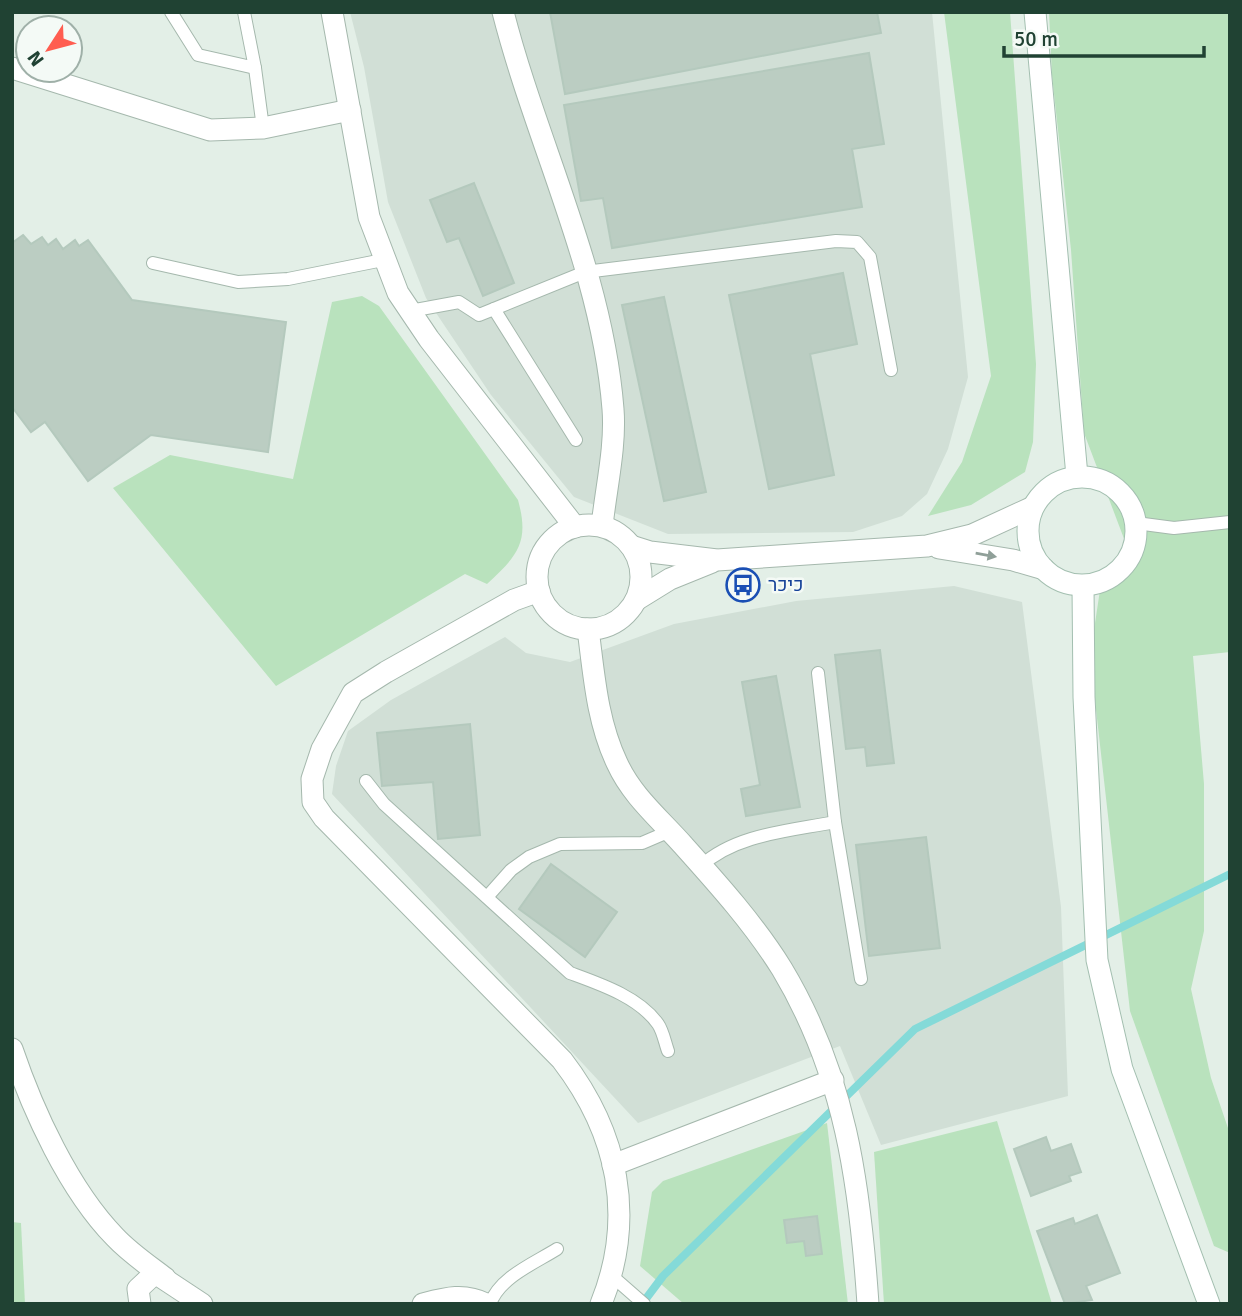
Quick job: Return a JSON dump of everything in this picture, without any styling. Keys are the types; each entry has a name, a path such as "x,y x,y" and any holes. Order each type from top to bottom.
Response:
{"street":[{"path":"332,12 369,217 383,260 398,293 575,527"},
{"path":"503,12 572,220 608,366 613,412 602,526"},
{"path":"1035,12 1077,476"},
{"path":"12,68 37,73 210,130 263,128 350,110"},
{"path":"927,546 1013,560 1044,569 1066,583 1083,586 1101,582 1117,573 1129,559 1136,542 1136,523 1131,507 1122,493 1093,477 1077,476 1047,488 1033,507 1027,531 1030,548 1044,569"},
{"path":"631,546 650,552 717,560 927,546 972,535 1033,507"},
{"path":"636,600 642,577 631,546 618,533 602,526 575,527 560,533 548,544 540,559 537,575 544,603 563,622 588,629 613,624 624,616 636,600 670,579 717,560"},
{"path":"1083,586 1084,697 1097,960 1122,1069 1209,1304"},
{"path":"539,591 479,619 353,693 322,749 312,779 313,802 324,818 562,1060 584,1089 598,1118 613,1165 620,1203 620,1238 612,1276 601,1304"},
{"path":"588,629 597,701 612,753 634,794 749,922 781,969 819,1038 833,1080 853,1160 864,1234 868,1304"},
{"path":"12,1049 52,1142 83,1195 115,1238 202,1304"},
{"path":"613,1165 833,1080"},
{"path":"115,1238 139,1302"},
{"path":"139,1302 138,1289 145,1280 155,1273 165,1278"},
{"path":"423,1304 453,1296 471,1297 488,1304"}],"lane":[{"path":"171,12 198,55 255,68"},
{"path":"244,12 263,128"},
{"path":"410,311 459,302 479,315 585,272 836,241 857,242 870,257 891,370"},
{"path":"153,263 238,282 288,279 383,260"},
{"path":"494,309 576,440"},
{"path":"1136,523 1174,528 1230,522"},
{"path":"818,673 835,822 861,979"},
{"path":"366,781 384,804 570,973 605,986 633,1002 659,1024 668,1051"},
{"path":"701,866 714,854 745,840 835,822"},
{"path":"487,897 511,870 529,857 560,844 642,843 670,831"},
{"path":"488,1304 494,1292 506,1281 557,1249"},
{"path":"612,1276 644,1304"}],"shaded area":[{"path":"350,12 932,12 968,377 948,449 927,494 902,516 853,532 668,534 574,497 491,395 426,298 388,202 364,67"},
{"path":"954,586 1022,602 1061,907 1068,1096 881,1145 840,1046 638,1123 332,794 336,766 348,731 391,700 505,637 526,653 570,662 674,624 796,601"}],"green space":[{"path":"944,12 1010,12 1036,364 1033,442 1025,472 971,505 928,516 962,462 991,376"},
{"path":"1049,12 1230,12 1230,652 1193,656 1204,784 1204,931 1191,989 1211,1078 1230,1134 1230,1253 1214,1246 1130,1011 1090,656 1102,577 1126,544 1084,433 1071,250 1052,75"},
{"path":"362,296 379,306 518,500 521,538 513,556 487,584 465,574 276,686 113,488 170,455 293,479 332,302"},
{"path":"997,1121 1052,1304 884,1304 874,1152"},
{"path":"827,1123 848,1304 684,1304 640,1266 652,1192 663,1181"},
{"path":"12,1222 21,1223 25,1304 12,1304"}],"building":[{"path":"550,12 877,12 881,33 565,94"},
{"path":"869,53 884,144 852,149 862,207 612,248 603,198 581,201 564,105"},
{"path":"474,183 514,283 483,296 459,238 447,242 430,200"},
{"path":"23,235 31,244 42,237 48,245 56,239 63,249 75,240 79,246 88,240 132,300 286,322 268,452 151,435 88,481 45,422 31,432 12,407 12,243"},
{"path":"843,273 857,344 810,354 834,475 769,489 729,295"},
{"path":"664,297 706,492 664,501 622,305"},
{"path":"880,650 894,763 867,766 865,747 846,749 835,655"},
{"path":"776,676 800,807 746,816 741,789 760,785 742,682"},
{"path":"470,724 480,835 438,839 433,782 382,786 377,733"},
{"path":"926,837 940,948 869,956 856,845"},
{"path":"551,864 617,912 585,957 519,909"},
{"path":"1046,1137 1051,1151 1071,1144 1081,1172 1069,1176 1071,1181 1031,1196 1014,1149"},
{"path":"1097,1215 1120,1273 1086,1286 1092,1300 1065,1304 1037,1231 1073,1218 1075,1224"},
{"path":"817,1216 822,1254 806,1256 804,1241 787,1243 784,1220"}],"waterway":[{"path":"642,1304 663,1276 915,1029 1230,874"}],"place":[{"name":"כיכר","path":"743,585"}]}
